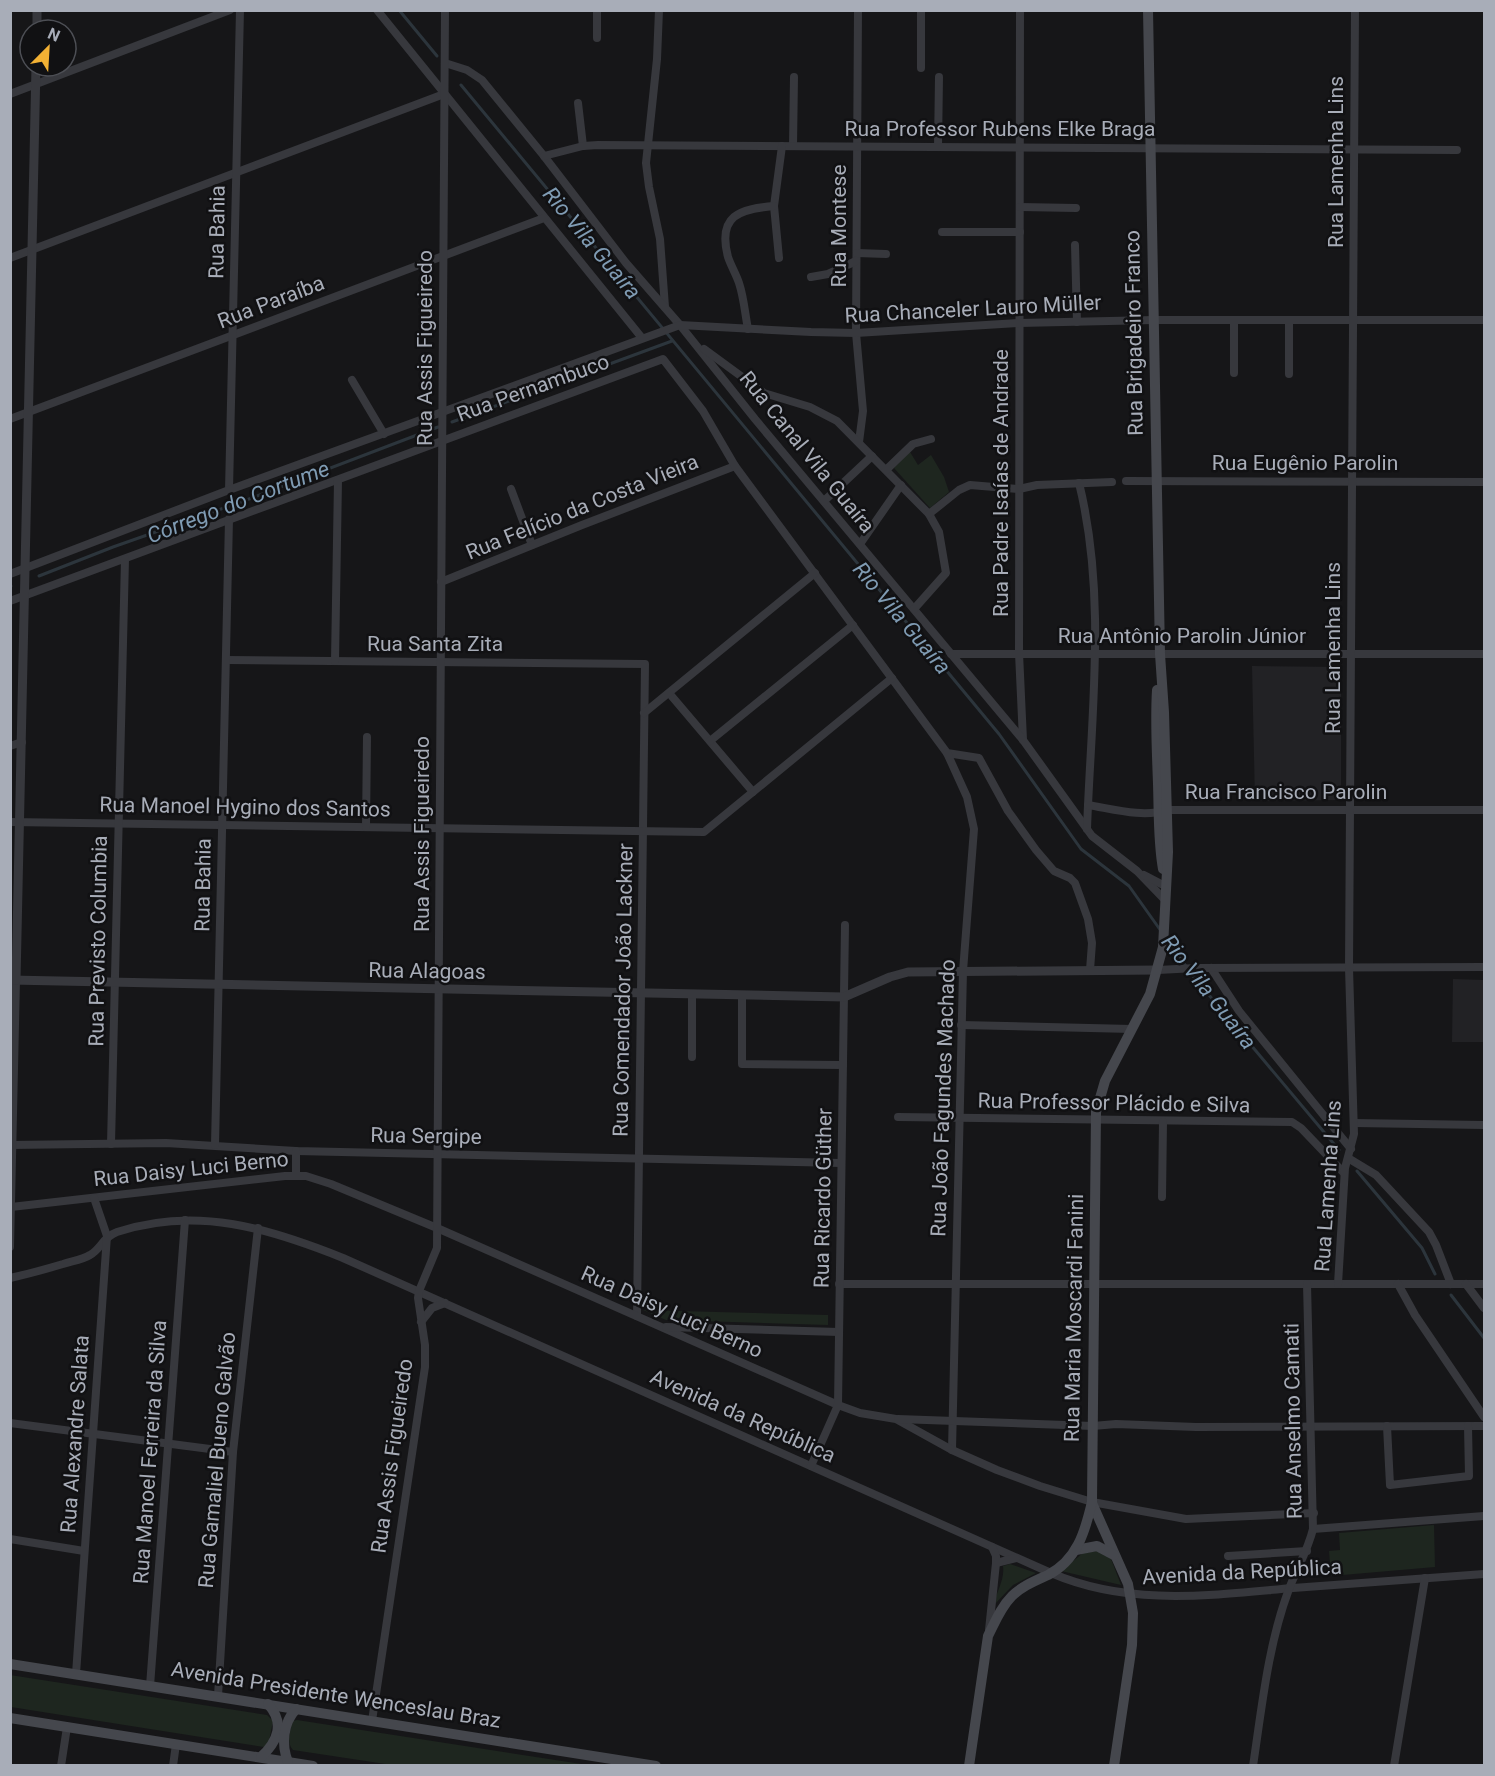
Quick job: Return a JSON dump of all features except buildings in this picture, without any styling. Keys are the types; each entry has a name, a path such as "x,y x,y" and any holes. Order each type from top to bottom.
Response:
{"main road":[{"name":"Rua Brigadeiro Franco","path":"1148,10 1160,654 1156,710 1163,812 1160,852 1165,886 1166,921 1158,970"},
{"name":"Rua Maria Moscardi Fanini","path":"969,1766 988,1636 1000,1612 1011,1597 1068,1560 1085,1532 1092,1502 1098,1103 1105,1082 1149,994 1158,970"},
{"path":"1092,1502 1131,1595 1133,1636 1114,1766"},
{"path":"1076,1550 1097,1546 1116,1556"},
{"name":"Avenida Presidente Wenceslau Braz","path":"10,1664 656,1766"},
{"path":"261,1757 274,1742 277,1732 278,1720 268,1704"},
{"path":"288,1764 284,1753 284,1734 290,1715 296,1709"},
{"path":"10,1718 261,1757 288,1764 313,1766"}],"street":[{"path":"10,94 230,10"},
{"name":"Rua Bahia","path":"229,490 240,10"},
{"path":"377,10 642,338"},
{"name":"Rua Assis Figueiredo","path":"372,1721 426,1367 418,1304 419,1291 436,1253 445,10"},
{"path":"597,10 597,38"},
{"path":"658,10 657,59 647,145 647,173 660,239 665,307"},
{"name":"Rua Montese","path":"858,10 856,333 863,411 859,442"},
{"path":"921,10 921,68"},
{"name":"Rua Padre Isaías de Andrade","path":"1020,10 1019,653 1023,740"},
{"name":"Rua Lamenha Lins","path":"1338,1284 1344,1173 1351,1149 1354,1123 1349,968 1355,10"},
{"name":"Rua Canal Vila Guaíra","path":"445,63 467,70 482,80 544,156 599,230 1023,740 1096,840 1137,871 1165,900"},
{"path":"793,146 794,77"},
{"path":"938,147 939,77"},
{"path":"10,1246 15,822 22,742 36,78"},
{"path":"10,258 444,94"},
{"path":"578,103 583,146"},
{"name":"Rua Professor Rubens Elke Braga","path":"544,156 583,146 647,145 1457,150"},
{"path":"779,258 774,206 782,146"},
{"path":"748,329 739,284 728,255 726,243 728,224 733,217 745,210 774,206"},
{"path":"1020,207 1076,208"},
{"name":"Rua Paraíba","path":"10,419 544,218"},
{"path":"942,232 1020,232"},
{"path":"1075,245 1077,322"},
{"path":"811,277 828,274 856,257 886,254"},
{"name":"Rua Chanceler Lauro Müller","path":"669,328 680,325 856,333 1019,323 1154,320 1485,320"},
{"path":"1234,320 1234,374"},
{"path":"1289,320 1289,374"},
{"name":"Rua Pernambuco","path":"10,574 229,490 669,328"},
{"path":"695,344 764,393 822,412 837,421 929,514 939,532 946,573 914,609"},
{"name":"Rua Pernambuco","path":"10,601 663,359 703,411 735,466"},
{"path":"352,380 384,434"},
{"path":"886,470 913,444 932,439"},
{"path":"824,501 872,456"},
{"path":"735,466 947,753 979,758 1008,811 1036,850 1054,871 1070,878 1075,883 1089,919 1092,943 1090,970"},
{"name":"Rua Felício da Costa Vieira","path":"441,582 735,466"},
{"path":"335,661 338,480"},
{"name":"Rua Eugênio Parolin","path":"1126,481 1485,482"},
{"path":"929,514 965,486 1019,489 1036,485 1112,482"},
{"path":"1078,483 1088,523 1092,557 1095,654 1087,829"},
{"path":"860,544 901,485"},
{"path":"511,489 532,545"},
{"name":"Rua Bahia","path":"215,1145 229,519"},
{"name":"Rua Previsto Columbia","path":"111,1144 125,559"},
{"path":"644,713 814,573"},
{"path":"710,741 853,625"},
{"name":"Rua Antônio Parolin Júnior","path":"951,654 1485,654"},
{"name":"Rua Santa Zita","path":"226,660 645,664"},
{"name":"Rua Comendador João Lackner","path":"637,1316 645,664"},
{"name":"Rua Manoel Hygino dos Santos","path":"15,822 704,832 892,678"},
{"path":"669,693 753,792"},
{"path":"366,827 367,738"},
{"path":"10,746 22,742"},
{"name":"Rua João Fagundes Machado","path":"947,753 967,797 974,829 961,1025 952,1450"},
{"name":"Rua Francisco Parolin","path":"1088,805 1137,813 1485,810"},
{"name":"Rua Canal Vila Guaíra","path":"1137,871 1165,886"},
{"name":"Rua Ricardo Güther","path":"811,1466 838,1405 845,925"},
{"path":"844,997 898,974 921,971 1485,967"},
{"path":"1211,968 1239,1011 1351,1149"},
{"name":"Rua Alagoas","path":"13,980 844,997"},
{"path":"692,994 692,1057"},
{"path":"742,995 742,1064 843,1065"},
{"path":"961,1025 1132,1029"},
{"name":"Rua Professor Plácido e Silva","path":"898,1117 1292,1122 1301,1128 1344,1173"},
{"path":"1162,1197 1163,1122"},
{"path":"1354,1123 1485,1125"},
{"name":"Rua Sergipe","path":"12,1145 215,1145 296,1151 841,1163"},
{"path":"296,1151 296,1175"},
{"path":"1348,1158 1376,1175 1429,1232 1450,1284"},
{"name":"Rua Daisy Luci Berno","path":"11,1207 296,1175 331,1184 437,1228 838,1405 869,1415 896,1419 952,1450 1016,1478 1092,1502 1186,1519 1314,1513"},
{"name":"Rua Alexandre Salata","path":"76,1674 107,1236 94,1198"},
{"name":"Avenida da República","path":"10,1278 90,1255 107,1236 140,1227 185,1220 220,1221 258,1228 312,1245 419,1291 1017,1558 1086,1586 1131,1595 1190,1596 1485,1574"},
{"name":"Rua Manoel Ferreira da Silva","path":"150,1686 185,1220"},
{"name":"Rua Gamaliel Bueno Galvão","path":"218,1696 233,1452 258,1228"},
{"path":"839,1284 1485,1284"},
{"name":"Rua Anselmo Camati","path":"1253,1766 1270,1656 1289,1588 1307,1551 1313,1529 1307,1284"},
{"path":"1398,1284 1415,1315 1485,1417"},
{"path":"1466,1284 1485,1308"},
{"path":"421,1323 432,1308 445,1303"},
{"path":"661,1327 839,1332"},
{"path":"896,1419 1093,1426 1116,1424 1196,1427 1485,1426"},
{"path":"10,1423 233,1452"},
{"path":"1387,1426 1390,1485 1469,1476 1468,1426"},
{"path":"1313,1529 1485,1516"},
{"path":"10,1539 84,1551"},
{"path":"988,1636 996,1563 995,1552 991,1546"},
{"path":"1228,1556 1307,1551"},
{"path":"996,1563 1017,1558"},
{"path":"1394,1766 1425,1578"},
{"path":"61,1766 67,1727"},
{"path":"173,1766 176,1744"}],"shaded area":[{"path":"910,452 918,465 931,455 944,477 949,492 930,508 894,468"},
{"path":"1252,666 1341,667 1341,800 1255,801"},
{"path":"1453,979 1484,980 1484,1042 1452,1042"},
{"path":"643,1310 828,1315 828,1325 666,1320"},
{"path":"1434,1525 1435,1567 1331,1576 1329,1551 1340,1550 1339,1533"},
{"path":"1098,1551 1111,1559 1121,1585 1061,1571 1083,1553"},
{"path":"1010,1564 1036,1573 1013,1585 994,1605 1003,1576 1003,1566"},
{"path":"10,1675 267,1715 273,1721 269,1741 264,1747 11,1707"},
{"path":"293,1721 588,1765 392,1765 293,1750 289,1736"}],"waterway":[{"name":"Rio Vila Guaíra","path":"399,10 437,56"},
{"name":"Rio Vila Guaíra","path":"461,85 999,734 1081,849 1129,886 1161,931"},
{"name":"Córrego do Cortume","path":"452,422 672,341"},
{"name":"Córrego do Cortume","path":"39,576 438,427"},
{"name":"Rio Vila Guaíra","path":"1166,938 1193,976 1339,1150"},
{"name":"Rio Vila Guaíra","path":"1357,1171 1422,1248 1435,1274"},
{"name":"Rio Vila Guaíra","path":"1451,1295 1484,1338"}]}
